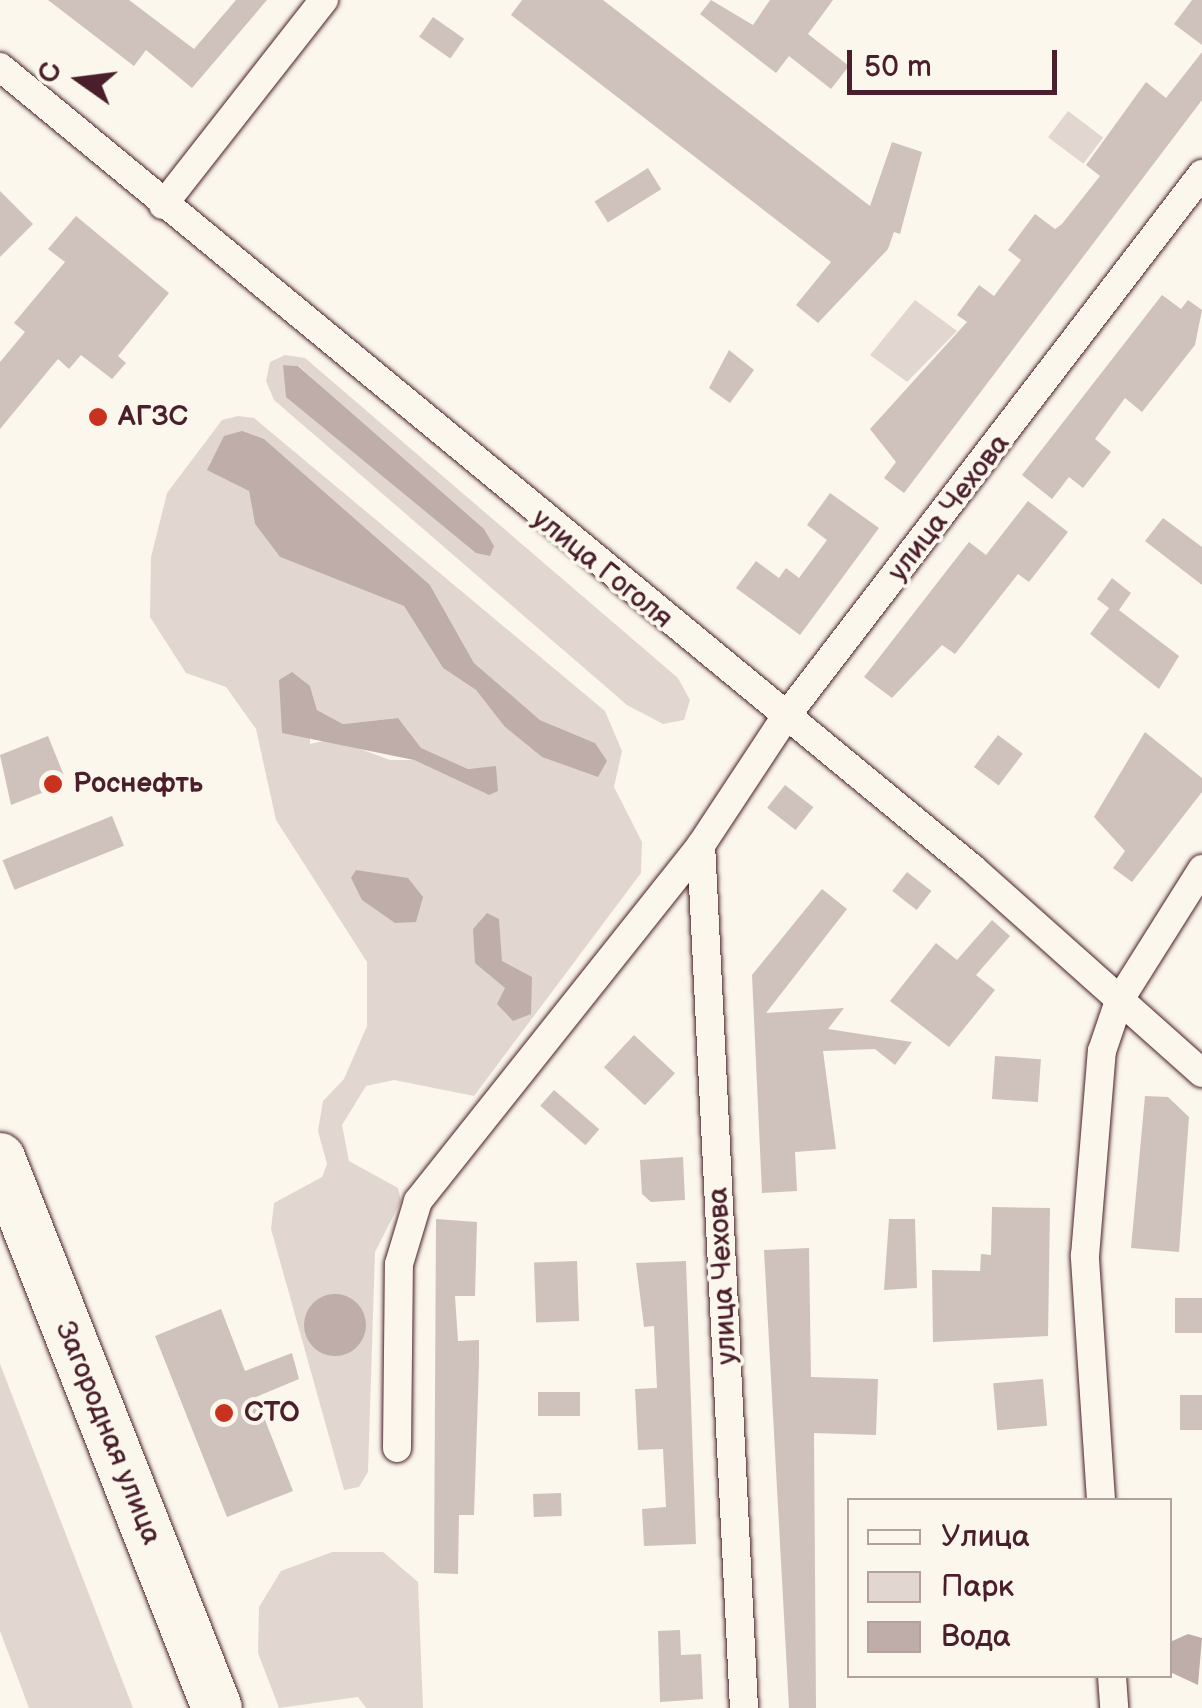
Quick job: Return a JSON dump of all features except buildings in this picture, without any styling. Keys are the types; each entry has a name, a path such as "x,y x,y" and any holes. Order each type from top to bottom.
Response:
{"highway":[{"name":"Загородная улица","path":"0,1158 217,1708"},
{"name":"Загородная улица","path":"0,1244 182,1708"}],"street":[{"path":"163,205 324,0"},
{"name":"улица Гоголя","path":"0,67 784,719 972,868 1202,1073"},
{"name":"улица Чехова","path":"397,1448 400,1264 418,1201 701,845 784,719 1202,174"},
{"name":"улица Чехова","path":"701,845 744,1708"},
{"path":"1101,1498 1085,1256 1102,1051 1119,1001 1202,869"},
{"path":"1112,1678 1114,1708"}],"green space":[{"path":"1068,111 1103,137 1083,164 1048,137"},
{"path":"915,300 957,331 907,382 870,355"},
{"path":"285,355 305,358 678,678 690,700 684,720 663,724 627,705 274,400 266,381 270,362","holes":["283,365 299,366 494,546"]},
{"path":"254,418 605,711 622,751 614,787 642,842 641,873 474,1096 394,1080 366,1086 342,1125 349,1161 398,1188 401,1201 375,1252 368,1472 359,1487 344,1490 271,1229 274,1203 322,1177 327,1164 318,1131 323,1101 344,1079 367,1026 367,962 276,820 256,729 226,687 186,673 150,617 151,557 167,493 222,420","holes":["206,460 430,585 474,663 540,720 595,743 504,726 476,690 443,668 404,606 280,557 255,524 249,491","310,686 317,710 343,724 398,718 420,748 468,769 496,767 489,795 414,760 390,760 333,739 310,744"]},
{"path":"0,1364 133,1708 29,1708 0,1631"},
{"path":"332,1552 383,1552 418,1582 423,1708 366,1708 358,1697 279,1708 258,1653 259,1607 281,1571"}],"water":[{"path":"283,365 298,366 484,529 494,546 490,556 476,553 286,397"},
{"path":"242,431 264,439 430,585 474,663 540,720 595,743 607,761 598,777 542,757 504,726 476,690 443,668 404,606 280,557 255,524 249,491 207,470 224,436"},
{"path":"292,672 310,686 317,710 343,724 398,718 421,748 468,769 496,766 498,791 489,795 414,760 282,733 279,680"},
{"path":"356,870 408,878 423,897 416,922 395,923 362,900 351,878"},
{"path":"487,913 499,919 502,961 532,977 531,1014 513,1021 497,1004 505,988 475,963 473,929"},
{"path":"335,1294 357,1303 366,1325 357,1347 335,1356 313,1347 304,1325 313,1303"},
{"path":"1188,1634 1202,1638 1198,1685 1172,1673 1172,1641"}],"place":[{"name":"АГЗС","path":"98,417"},
{"name":"Роснефть","path":"53,784"},
{"name":"СТО","path":"224,1413"}]}
